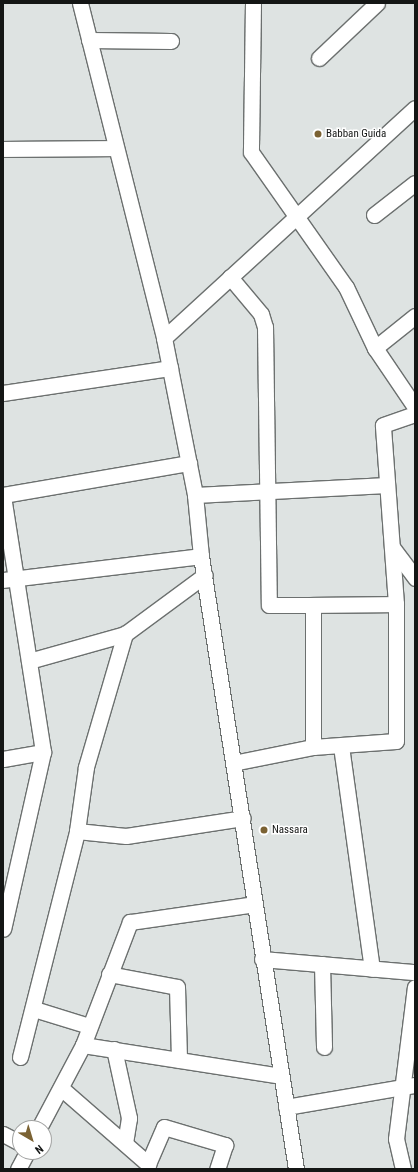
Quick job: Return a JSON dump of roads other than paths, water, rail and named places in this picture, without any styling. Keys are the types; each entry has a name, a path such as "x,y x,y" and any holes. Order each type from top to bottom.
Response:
{"street":[{"path":"80,3 164,338 195,495 201,556 243,818 262,959 296,1169"},
{"path":"253,3 251,152 346,288 375,348 415,407"},
{"path":"319,58 377,3"},
{"path":"89,40 171,42"},
{"path":"164,338 415,108"},
{"path":"3,149 116,148"},
{"path":"374,215 415,183"},
{"path":"230,278 261,314 265,327 265,491 269,605 313,606 396,604"},
{"path":"375,348 413,321"},
{"path":"3,393 170,368"},
{"path":"233,763 313,747 396,741 396,604 383,425 415,414"},
{"path":"3,929 43,752 29,661 9,579 3,496 189,463"},
{"path":"195,495 388,485"},
{"path":"392,547 415,578"},
{"path":"9,579 201,556"},
{"path":"29,661 125,634 205,575"},
{"path":"313,606 313,747"},
{"path":"20,1057 34,1009 77,831 86,767 125,634"},
{"path":"341,746 372,969"},
{"path":"3,760 43,752"},
{"path":"77,831 126,836 243,818"},
{"path":"43,1120 83,1045 130,922 255,904"},
{"path":"262,959 415,972"},
{"path":"322,964 324,1047"},
{"path":"109,974 177,987 179,1060"},
{"path":"403,1169 396,1139 410,1086 415,987"},
{"path":"34,1009 89,1026"},
{"path":"83,1045 281,1076"},
{"path":"114,1050 129,1118 125,1143"},
{"path":"286,1107 410,1086"},
{"path":"61,1088 148,1164 164,1128 225,1145 217,1169"},
{"path":"3,1134 12,1139"},
{"path":"18,1169 23,1160"}],"place":[{"name":"Babban Guida","path":"318,134"},
{"name":"Nassara","path":"264,830"}]}
